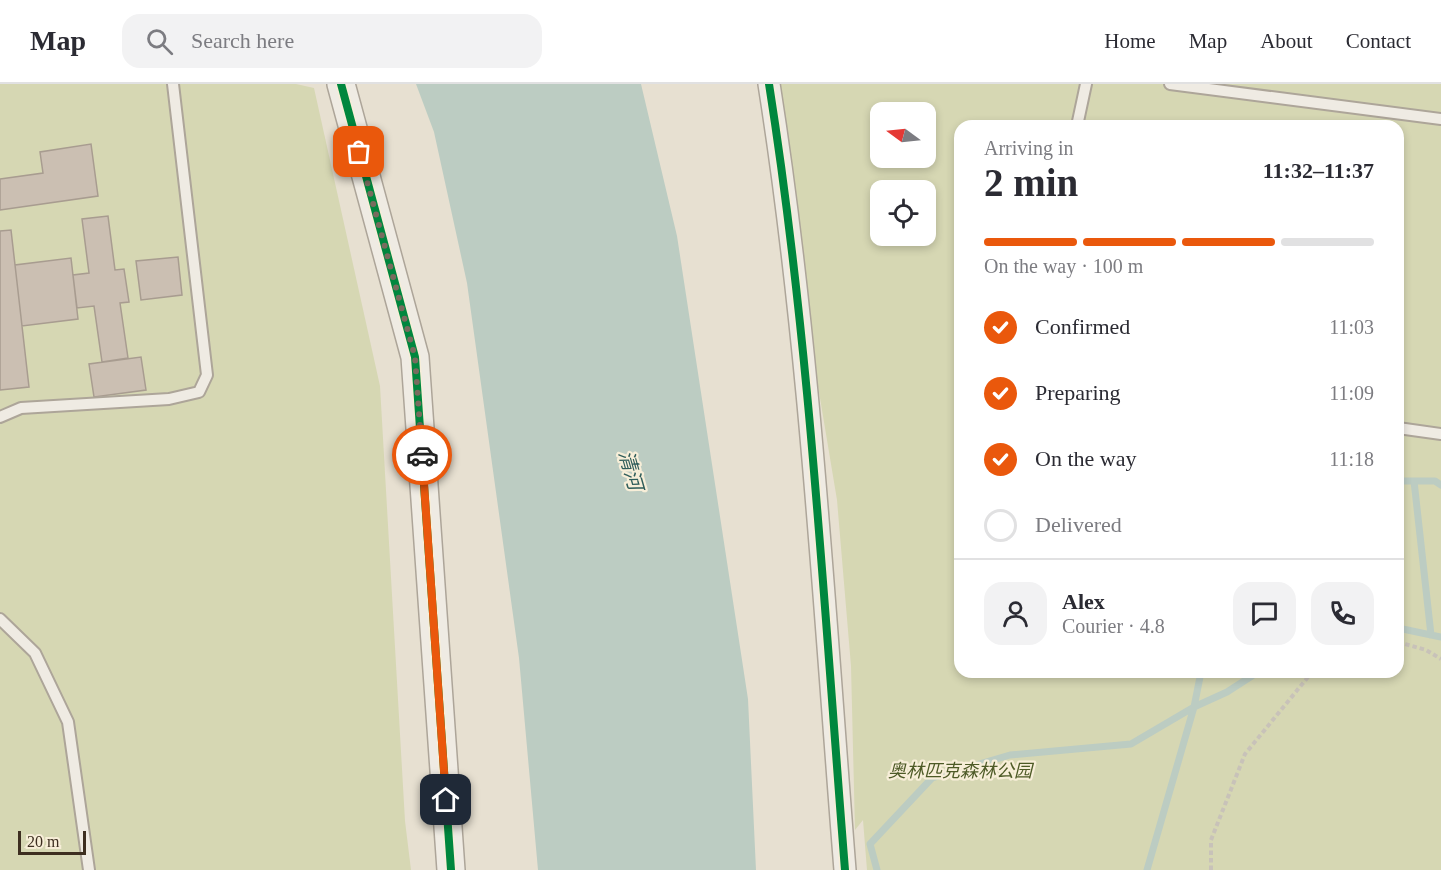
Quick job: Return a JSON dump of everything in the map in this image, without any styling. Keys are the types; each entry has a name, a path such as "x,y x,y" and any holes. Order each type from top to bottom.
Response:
{"street":[{"path":"341,84 415,357 451,870"},
{"path":"769,84 786,194 816,489 845,870"}],"lane":[{"path":"0,417 21,408 169,399 200,392 207,375 173,84"},
{"path":"1078,120 1086,84"},
{"path":"1170,84 1441,119"},
{"path":"1404,429 1441,434"},
{"path":"0,619 35,653 68,722 89,870"}],"path":[{"path":"1404,644 1426,650 1441,659"},
{"path":"1211,870 1211,840 1245,754 1307,678"}],"green space":[{"path":"0,84 296,84 314,88 380,386 405,821 411,870 0,870"},
{"name":"奥林匹克森林公园","path":"774,84 1441,84 1441,870 867,870 863,820 855,830 851,666 837,500 803,296"}],"water":[{"name":"清河","path":"416,84 641,84 677,236 748,699 756,870 538,870 519,658 467,283 434,132"}],"building":[{"path":"91,144 98,196 0,210 0,179 43,173 40,152"},
{"path":"108,216 115,270 124,269 129,302 120,303 128,358 102,362 94,306 77,308 73,275 89,273 82,219"},
{"path":"11,230 29,387 0,390 0,231"},
{"path":"178,257 182,295 141,300 136,261"},
{"path":"71,258 78,319 22,326 15,265"},
{"path":"141,357 146,390 94,397 89,364"}],"waterway":[{"path":"1404,481 1435,481 1441,485"},
{"path":"1414,481 1431,635"},
{"path":"1404,629 1441,637"},
{"path":"1147,870 1194,707 1200,678"},
{"path":"877,870 870,844 932,778 1010,755 1131,744 1249,678"}],"cycle path":[{"path":"341,84 415,357 451,870"},
{"path":"769,84 806,378 845,870"}],"way so far":[{"path":"359,152 415,357 422,455"}],"route":[{"path":"422,455 446,800"}]}
